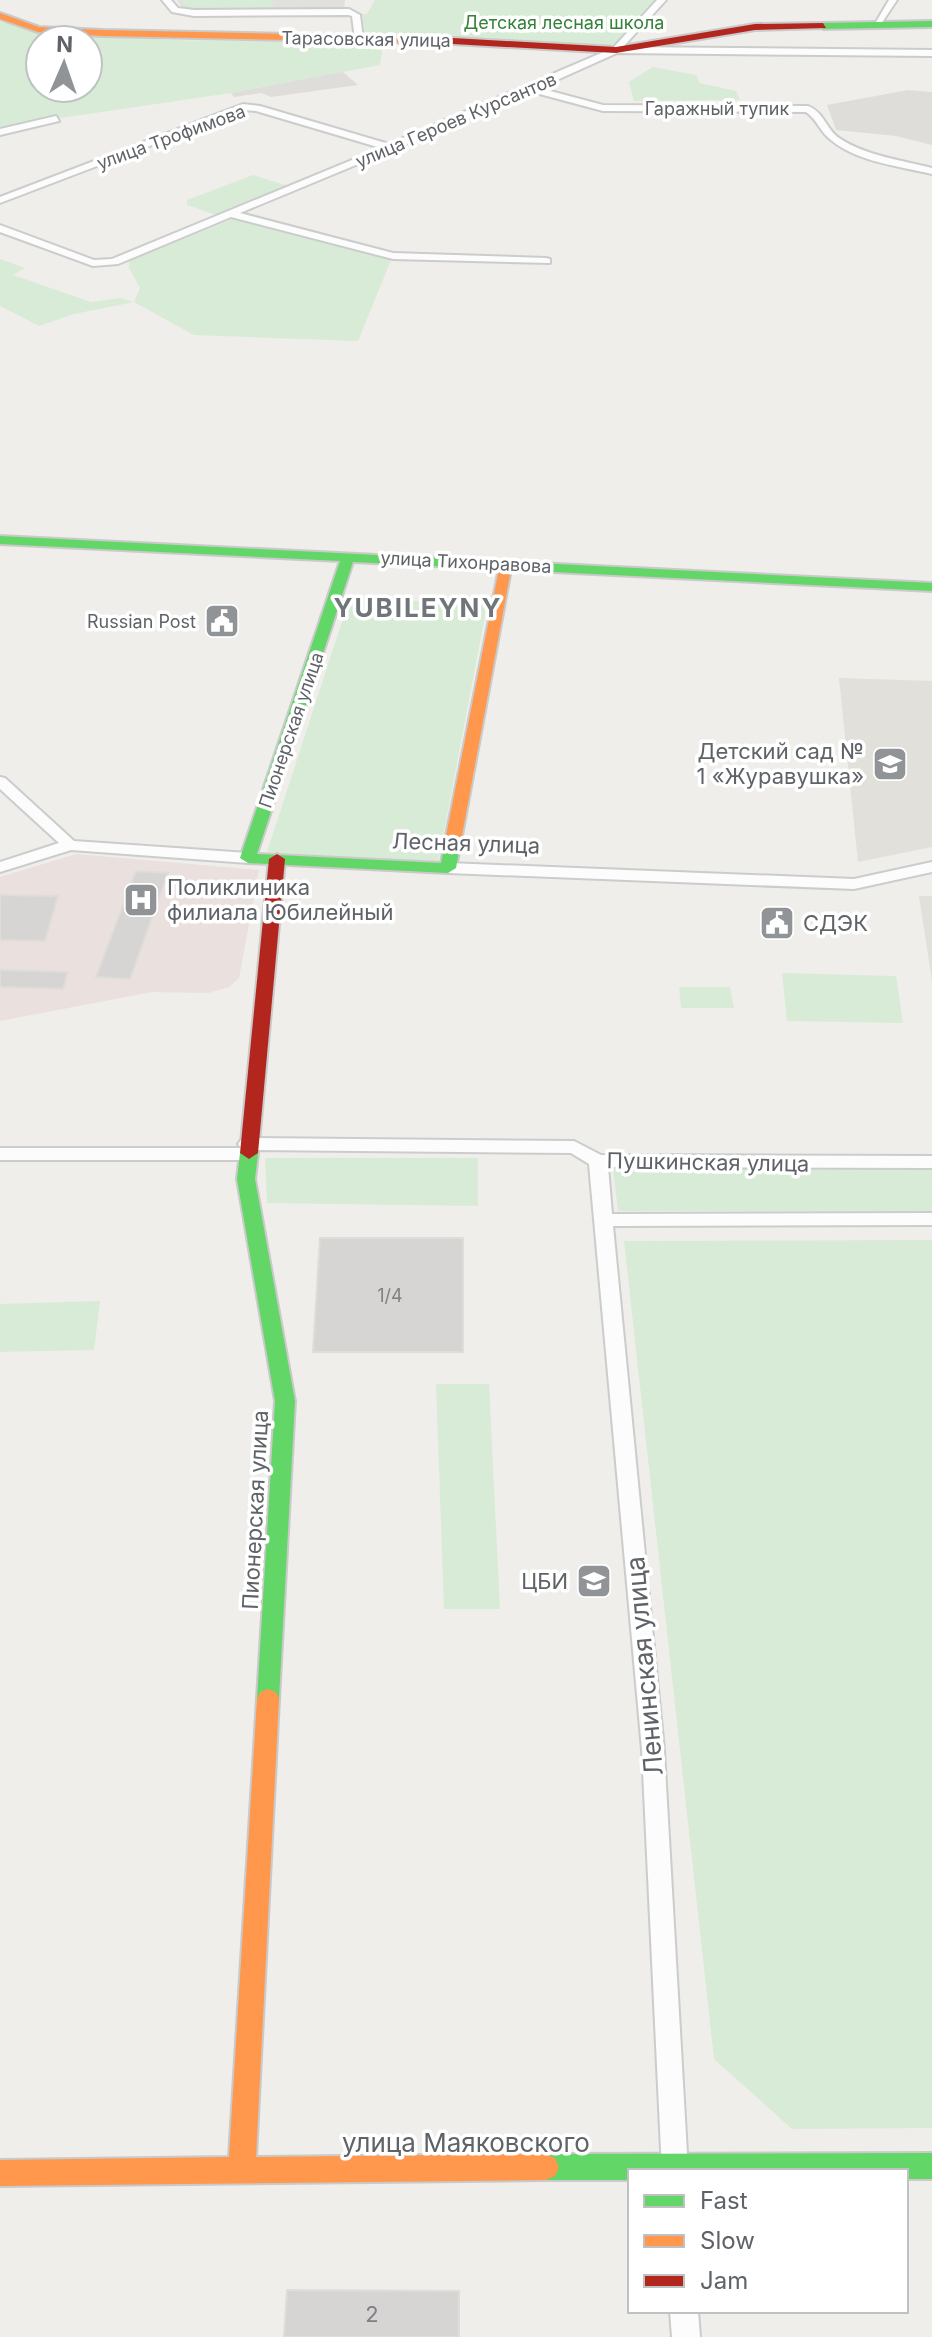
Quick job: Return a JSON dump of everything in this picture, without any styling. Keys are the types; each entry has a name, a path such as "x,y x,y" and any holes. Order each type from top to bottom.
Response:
{"street":[{"path":"166,0 175,10 194,13 349,12 356,15 359,39"},
{"path":"616,50 662,0"},
{"path":"876,25 893,0"},
{"name":"Тарасовская улица","path":"0,16 38,29 169,36 450,40 616,50 755,27 932,24"},
{"name":"улица Героев Курсантов","path":"0,228 93,263 117,260 391,148 616,50 932,53"},
{"name":"Гаражный тупик","path":"531,89 603,108 808,109 816,112 836,141 932,171"},
{"name":"улица Трофимова","path":"0,200 243,107 257,108 391,148"},
{"path":"0,132 56,119"},
{"path":"231,214 393,256 546,261"},
{"name":"улица Тихонравова","path":"0,540 346,566 506,564 932,587"},
{"path":"448,868 506,564"},
{"name":"Пионерская улица","path":"248,858 346,566"},
{"path":"0,781 70,845"},
{"name":"Лесная улица","path":"0,867 70,845 448,868 854,884 932,867"},
{"name":"Пионерская улица","path":"242,2168 285,1401 250,1209 247,1149 277,859"},
{"name":"Пушкинская улица","path":"0,1154 574,1147 598,1161 932,1162"},
{"name":"Ленинская улица","path":"598,1161 653,1750 675,2169"},
{"path":"603,1220 932,1219"},
{"name":"улица Маяковского","path":"739,2169 932,2166"},
{"name":"улица Маяковского","path":"0,2173 242,2168 628,2170"},
{"path":"684,2313 686,2337"}],"shaded area":[{"path":"177,0 345,0 344,8 201,11 182,7"},
{"path":"342,71 358,85 271,97 261,93 234,97 231,93"},
{"path":"908,90 932,92 932,145 896,136 836,130 827,105"},
{"name":"Детский сад № 1 «Журавушка»","path":"839,678 932,681 932,847 858,862"},
{"path":"76,854 259,870 239,978 229,987 208,993 152,992 0,1021 0,877"},
{"path":"919,896 932,896 932,981"}],"green space":[{"path":"182,0 274,0 271,8 203,9 185,6"},
{"name":"Детская лесная школа","path":"375,0 654,0 616,44 593,47 365,37 362,14 367,14"},
{"path":"0,22 24,27 24,104 104,104 104,36 383,43 380,65 231,93 47,120 0,131"},
{"path":"653,67 696,75 700,83 736,91 740,100 634,101 629,82"},
{"path":"253,175 288,186 216,215 187,205 187,200"},
{"path":"233,219 391,260 358,341 194,335 134,302 140,288 129,268 129,261"},
{"path":"0,259 25,268 13,275 91,302 120,298 134,302 74,314 39,326 0,306"},
{"path":"350,597 487,605 438,863 267,852"},
{"path":"782,973 896,976 903,1023 787,1021"},
{"path":"679,987 730,987 734,1008 681,1008"},
{"path":"265,1158 478,1158 478,1206 267,1203"},
{"path":"613,1169 932,1169 932,1211 618,1211"},
{"path":"932,1240 932,2128 792,2129 714,2059 624,1241"},
{"path":"100,1301 94,1350 0,1352 0,1304"},
{"path":"436,1384 489,1384 500,1609 444,1609"}],"building":[{"name":"Поликлиника филиала Юбилейный","path":"136,871 168,873 130,979 96,977"},
{"path":"0,895 58,896 45,941 0,940"},
{"path":"0,970 68,972 63,989 0,987"},
{"path":"320,1238 463,1238 463,1352 313,1352"},
{"path":"287,2290 459,2291 459,2337 284,2337"}],"traffic: fast":[{"path":"823,26 932,24"},
{"path":"0,540 932,587"},
{"path":"348,557 248,858 448,868 453,841"},
{"path":"249,1153 246,1179 285,1401 268,1699"},
{"path":"546,2167 932,2166"}],"traffic: slow":[{"path":"0,16 38,29 103,33 435,40"},
{"path":"453,841 506,564"},
{"path":"242,2168 268,1699"},
{"path":"0,2173 546,2167"}],"traffic: jam":[{"path":"435,40 616,50 755,27 823,26"},
{"path":"249,1153 277,859"}],"place":[{"name":"Russian Post","path":"222,621"},
{"name":"Детский сад № 1 «Журавушка»","path":"890,764"},
{"name":"Поликлиника филиала Юбилейный","path":"141,900"},
{"name":"СДЭК","path":"777,923"},
{"name":"ЦБИ","path":"594,1581"}],"district":[{"name":"YUBILEYNY","path":"418,607"}]}
